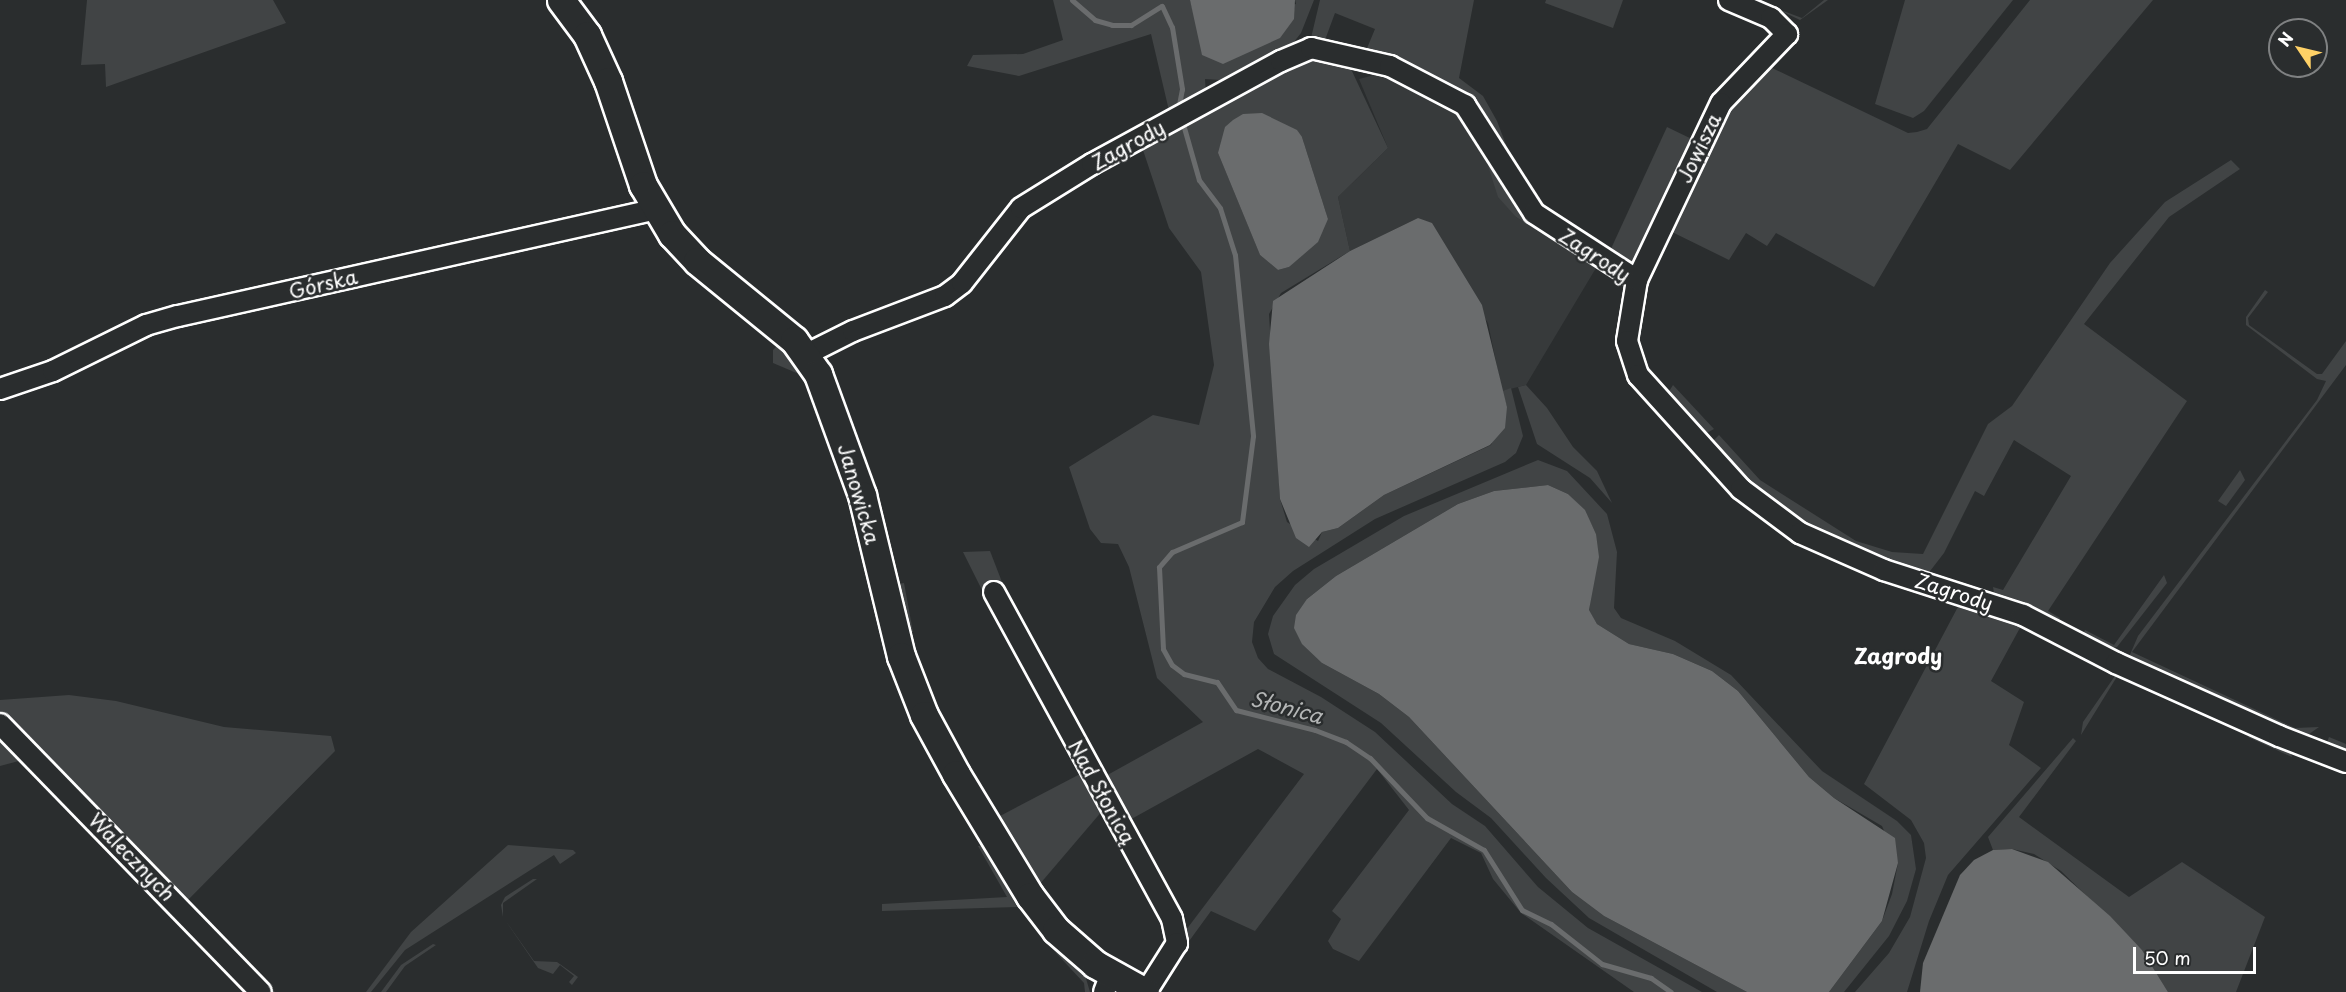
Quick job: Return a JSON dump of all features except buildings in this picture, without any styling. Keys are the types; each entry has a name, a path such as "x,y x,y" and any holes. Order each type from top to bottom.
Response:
{"street":[{"name":"Janowicka","path":"561,0 587,35 603,70 643,185 656,209 697,261 807,354 848,449 875,543 892,627 924,715 1042,914 1107,983 1146,992"},
{"name":"Jowisza","path":"1637,280 1721,103 1787,34 1771,18 1729,0"},
{"name":"Zagrody","path":"807,354 853,331 945,296 962,283 1021,208 1102,159 1281,61 1311,48 1390,66 1466,105 1534,213 1637,280 1627,341 1638,375 1741,489 1778,518 1851,558 2023,615 2116,663 2279,736 2346,762"},
{"name":"Górska","path":"0,389 53,372 124,335 177,316 656,209"},
{"name":"Nad Słonicą","path":"994,592 1172,919 1177,943 1146,992"},
{"name":"Walecznych","path":"0,724 261,992"}],"shaded area":[{"path":"87,0 273,0 286,23 106,87 105,64 81,65"},
{"path":"1053,0 1190,0 1197,26 1296,4 1295,0 1314,0 1301,33 1286,52 1220,80 1205,79 1206,93 1170,115 1151,34 1019,76 967,66 973,55 1023,54 1063,40"},
{"path":"1190,0 1295,0 1294,19 1280,38 1223,64 1202,55"},
{"path":"1320,0 1474,0 1459,78 1483,96 1497,121 1516,171 1540,202 1599,240 1597,245 1541,213 1486,123 1365,53 1375,29 1335,13 1325,40 1311,38"},
{"path":"1546,0 1623,0 1613,28 1545,3"},
{"path":"1824,0 1828,0 1800,20 1773,7 1802,18"},
{"path":"1905,0 2013,0 1924,111 1913,118 1875,104"},
{"path":"2030,0 2153,0 2010,170 1958,144 1874,287 1776,233 1767,246 1746,233 1729,260 1670,231 1720,114 1760,70 1772,68 1908,133 1917,132 1927,129"},
{"path":"1311,54 1343,61 1351,69 1388,148 1338,197 1350,251 1281,293 1269,314 1280,499 1287,522 1318,541 1322,532 1338,528 1384,495 1491,445 1507,407 1502,391 1511,388 1523,436 1516,453 1505,462 1375,519 1293,571 1275,587 1254,622 1252,642 1258,658 1268,669 1321,697 1375,732 1452,804 1485,826 1538,887 1588,928 1702,992 1634,992 1521,913 1493,879 1481,853 1451,838 1359,961 1333,949 1328,941 1341,919 1332,911 1409,810 1377,769 1255,931 1211,911 1160,981 1188,936 1186,933 1180,940 1170,902 1186,930 1304,774 1258,749 1126,822 1102,778 1203,722 1157,678 1129,567 1118,544 1101,543 1090,529 1069,467 1153,415 1199,425 1214,365 1201,272 1169,228 1140,141","holes":["1302,137 1328,219 1289,267 1278,270 1260,255 1218,153"]},
{"path":"1382,73 1456,103 1481,144 1516,217 1596,268 1526,385 1502,391 1488,323 1418,218 1350,251 1338,197 1388,148 1359,79"},
{"path":"1262,113 1297,130 1302,137 1328,219 1318,242 1289,267 1278,270 1260,255 1218,153 1225,127 1243,114"},
{"path":"1667,127 1698,142 1636,262 1626,264 1609,253"},
{"path":"1481,144 1539,225 1536,230 1516,217 1498,197"},
{"path":"2231,160 2240,169 2169,217 2084,324 2187,401 2048,611 2060,618 2057,623 1994,593 1993,587 2003,590 2071,476 2014,440 1984,496 1975,491 1944,553 1927,575 1841,548 1760,498 1710,444 1719,435 1760,480 1856,541 1892,552 1923,554 1988,424 2012,406 2110,263 2165,202"},
{"path":"1418,218 1432,223 1482,305 1507,407 1505,428 1490,445 1384,495 1338,528 1322,532 1309,547 1296,538 1280,499 1269,344 1273,301 1350,251"},
{"path":"2265,290 2268,292 2248,318 2249,325 2317,374 2322,374 2346,341 2346,365 2132,652 2295,728 2319,727 2302,739 2130,662 2129,657 2138,636 2317,400 2326,381 2317,379 2246,325 2246,317"},
{"path":"780,343 806,377 773,363 773,350"},
{"path":"1651,378 1668,393 1673,385 1714,429 1703,435"},
{"path":"1526,385 1547,408 1573,447 1597,471 1612,503 1590,478 1537,444 1518,387"},
{"path":"1538,460 1567,471 1607,514 1617,552 1614,608 1621,618 1675,641 1731,675 1822,771 1897,821 1911,835 1916,869 1907,901 1889,936 1844,992 1829,992 1882,921 1892,894 1898,863 1882,826 1834,798 1809,777 1738,691 1712,671 1673,654 1629,644 1597,624 1589,611 1596,534 1584,510 1568,494 1548,485 1494,491 1458,504 1336,576 1307,599 1322,663 1379,694 1409,717 1572,892 1604,916 1747,992 1717,992 1589,918 1546,878 1491,818 1456,792 1381,723 1274,654 1268,634 1273,616 1295,585 1314,569 1404,516"},
{"path":"2240,470 2245,480 2226,506 2218,501"},
{"path":"1548,485 1568,494 1585,510 1596,534 1599,557 1589,610 1597,624 1629,644 1673,654 1712,671 1738,691 1809,777 1834,798 1895,838 1898,863 1882,921 1829,992 1747,992 1604,916 1572,892 1409,717 1379,694 1322,663 1302,644 1294,628 1296,615 1307,599 1336,576 1458,504 1494,491"},
{"path":"990,551 1007,595 984,594 963,552"},
{"path":"2164,575 2167,583 2117,647 2106,649 2082,637 2085,630 2114,645"},
{"path":"904,583 913,632 910,633 898,584"},
{"path":"1960,603 2020,620 2021,626 1991,681 2024,702 2009,745 2041,768 1948,875 1929,921 1907,992 1855,992 1889,953 1910,917 1926,858 1924,843 1911,820 1864,784"},
{"path":"2117,673 2233,724 2233,729 2118,675 2081,735 2083,722"},
{"path":"69,695 116,701 224,727 331,736 335,751 186,902 275,992 270,992 0,717 0,700"},
{"path":"0,730 30,758 0,766"},
{"path":"2252,733 2290,751 2292,757 2248,737"},
{"path":"2329,737 2346,744 2346,756 2325,748"},
{"path":"2073,738 2076,741 2019,817 2129,897 2182,862 2265,917 2236,992 2168,992 2142,950 2061,871 2034,854 2012,849 1993,850 1988,837"},
{"path":"1082,773 1103,810 1039,885 1000,816"},
{"path":"508,845 573,850 576,853 560,864 554,855 405,950 371,992 366,992 411,932"},
{"path":"978,846 983,846 1017,907 882,911 882,904 1007,897"},
{"path":"2012,849 2048,862 2110,916 2142,950 2168,992 1920,992 1923,963 1960,875 1974,860 1993,850"},
{"path":"533,879 537,879 503,903 503,917 501,905 505,897"},
{"path":"1017,907 1049,944 1085,975 1090,992 1085,992 1084,983 1057,954"},
{"path":"503,917 534,961 557,962 578,977 572,985 569,982 574,976 560,965 553,974 538,968"},
{"path":"433,944 436,945 405,966 386,992 381,992 401,965"}],"waterway":[{"name":"Słonica","path":"1072,0 1095,20 1112,25 1131,25 1162,6 1172,27 1182,89 1179,105"},
{"name":"Słonica","path":"1183,124 1199,180 1220,208 1235,255 1253,436 1242,522 1172,552 1159,567 1163,649 1172,665 1184,674 1217,682 1236,710 1315,730 1346,742 1370,758 1427,818 1484,850 1522,910 1551,924 1602,964 1651,978 1671,992"}],"district":[{"name":"Zagrody","path":"1898,655"}]}
